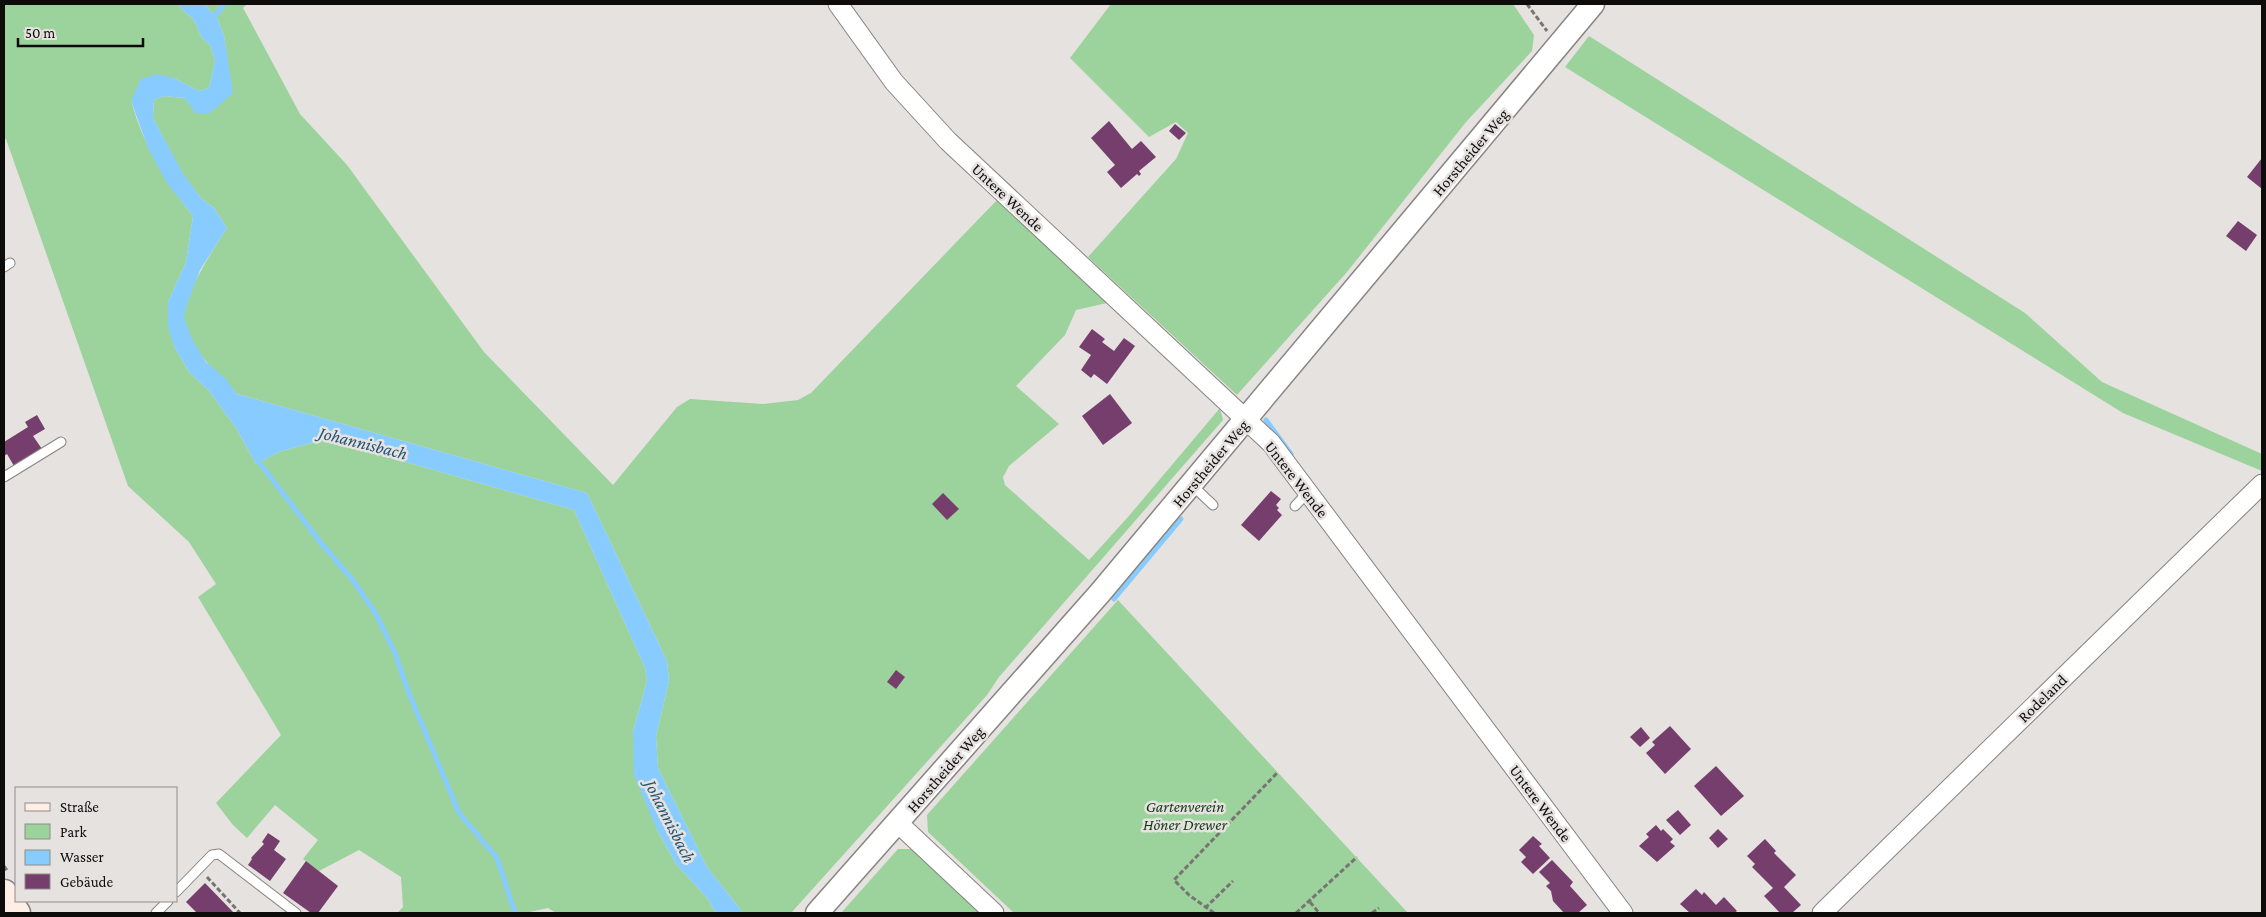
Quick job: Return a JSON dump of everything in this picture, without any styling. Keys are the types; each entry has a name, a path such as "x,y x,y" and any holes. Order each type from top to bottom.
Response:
{"main road":[{"path":"4,893 17,913"}],"street":[{"name":"Untere Wende","path":"838,4 894,82 937,130 1271,443 1623,913"},
{"name":"Horstheider Weg","path":"817,913 1083,613 1247,420 1593,4"},
{"name":"Rodeland","path":"1822,913 2262,484"},
{"path":"898,823 994,913"}],"lane":[{"path":"4,477 61,442"},
{"path":"1191,485 1213,505"},
{"path":"1295,506 1308,492"},
{"path":"178,890 212,855 219,854 296,913"},
{"path":"156,913 167,902"}],"path":[{"path":"1527,4 1548,31 1561,42"},
{"path":"1214,913 1205,908 1174,880 1278,772"},
{"path":"1296,913 1357,858"},
{"path":"199,869 240,913"},
{"path":"1205,908 1233,881"},
{"path":"1310,902 1319,913"},
{"path":"1372,913 1379,908"}],"green space":[{"path":"4,4 176,4 194,20 202,38 210,45 215,61 209,88 199,91 174,78 131,101 142,133 156,162 193,216 186,262 168,302 174,346 189,372 209,391 236,428 256,464 279,452 325,439 574,510 645,668 647,681 633,732 657,830 676,864 708,899 716,913 556,913 548,908 525,913 397,913 403,907 401,877 359,850 319,871 303,859 318,840 275,805 247,838 233,825 216,803 281,735 198,597 216,584 189,542 128,486 6,139 4,139"},
{"path":"204,4 247,4 243,8 300,114 347,165 484,352 613,485 677,407 690,399 763,404 798,400 811,393 997,200 1107,303 1076,310 1065,335 1016,386 1059,424 1009,466 1003,477 1005,485 1089,560 1220,408 1223,420 999,677 987,695 791,913 743,913 707,867 658,768 656,736 669,681 667,661 587,493 237,394 198,351 185,324 185,309 200,272 227,228 214,208 201,198 182,173 153,118 154,100 164,96 184,98 196,112 232,93 224,36 217,18"},
{"path":"1111,4 1513,4 1534,35 1532,51 1466,122 1347,272 1237,395 1088,257 1176,159 1188,133 1176,122 1149,137 1070,58"},
{"path":"1589,36 2025,313 2102,382 2262,454 2262,471 2123,413 1565,67"},
{"name":"Gartenverein Höner Drewer","path":"1118,600 1408,913 1014,913 928,832 927,815"},
{"path":"898,849 913,849 981,913 841,913"}],"water":[{"name":"Johannisbach","path":"176,4 204,4 217,18 224,36 233,93 210,113 196,113 184,98 164,96 154,100 153,118 182,172 201,198 214,208 227,228 200,270 186,307 184,318 192,339 206,362 226,379 237,394 587,493 667,661 669,681 656,736 658,768 707,867 743,913 716,913 708,899 676,864 657,830 634,775 633,732 647,681 645,668 574,510 325,439 279,452 256,464 236,428 209,391 189,372 174,346 168,327 168,302 186,262 193,216 167,183 148,148 131,101 141,79 157,74 174,78 199,91 209,88 215,61 210,45 202,38 194,20"}],"building":[{"path":"1109,121 1132,149 1141,141 1156,157 1139,171 1141,174 1139,176 1137,174 1121,188 1107,172 1115,165 1091,138"},
{"path":"1175,124 1186,133 1179,140 1169,131"},
{"path":"2262,158 2262,189 2247,177"},
{"path":"2238,221 2257,235 2246,251 2226,236"},
{"path":"1092,329 1105,339 1102,342 1114,351 1124,338 1135,346 1107,384 1094,374 1091,378 1081,370 1091,355 1079,347"},
{"path":"1110,394 1132,423 1103,445 1082,416"},
{"path":"37,415 45,429 33,436 42,449 14,466 7,454 4,456 4,442 28,427 25,422"},
{"path":"1271,491 1281,499 1276,505 1279,508 1277,510 1282,515 1259,541 1241,525"},
{"path":"943,493 959,509 947,520 932,504"},
{"path":"896,670 905,677 896,689 887,682"},
{"path":"1670,726 1691,749 1665,774 1646,753 1655,745 1652,742"},
{"path":"1641,727 1650,738 1640,747 1630,737"},
{"path":"1716,766 1744,796 1721,816 1694,786"},
{"path":"1678,810 1691,825 1680,835 1666,820"},
{"path":"1656,825 1673,839 1670,842 1675,846 1657,862 1639,846 1649,837 1646,834"},
{"path":"1718,829 1728,839 1718,848 1709,838"},
{"path":"268,833 280,841 274,850 286,859 270,881 248,865 251,858 264,844 262,842"},
{"path":"1533,836 1542,844 1539,846 1550,858 1533,874 1521,862 1526,857 1519,850"},
{"path":"1765,839 1776,851 1774,853 1796,875 1784,887 1801,905 1792,913 1780,913 1764,896 1773,888 1752,867 1755,864 1747,856"},
{"path":"1552,860 1573,882 1570,886 1587,905 1578,913 1564,913 1553,901 1551,891 1546,886 1550,883 1539,872"},
{"path":"306,861 338,886 318,913 311,913 283,893"},
{"path":"205,883 234,913 197,913 186,902"},
{"path":"1696,889 1702,895 1704,892 1716,905 1724,897 1737,911 1734,913 1690,913 1680,904"}],"waterway":[{"path":"211,20 225,4"},
{"path":"1266,420 1291,454"},
{"path":"255,457 321,543 352,579 376,614 395,653 408,691 459,813 497,858 515,913"},
{"path":"1114,599 1181,519"}]}
